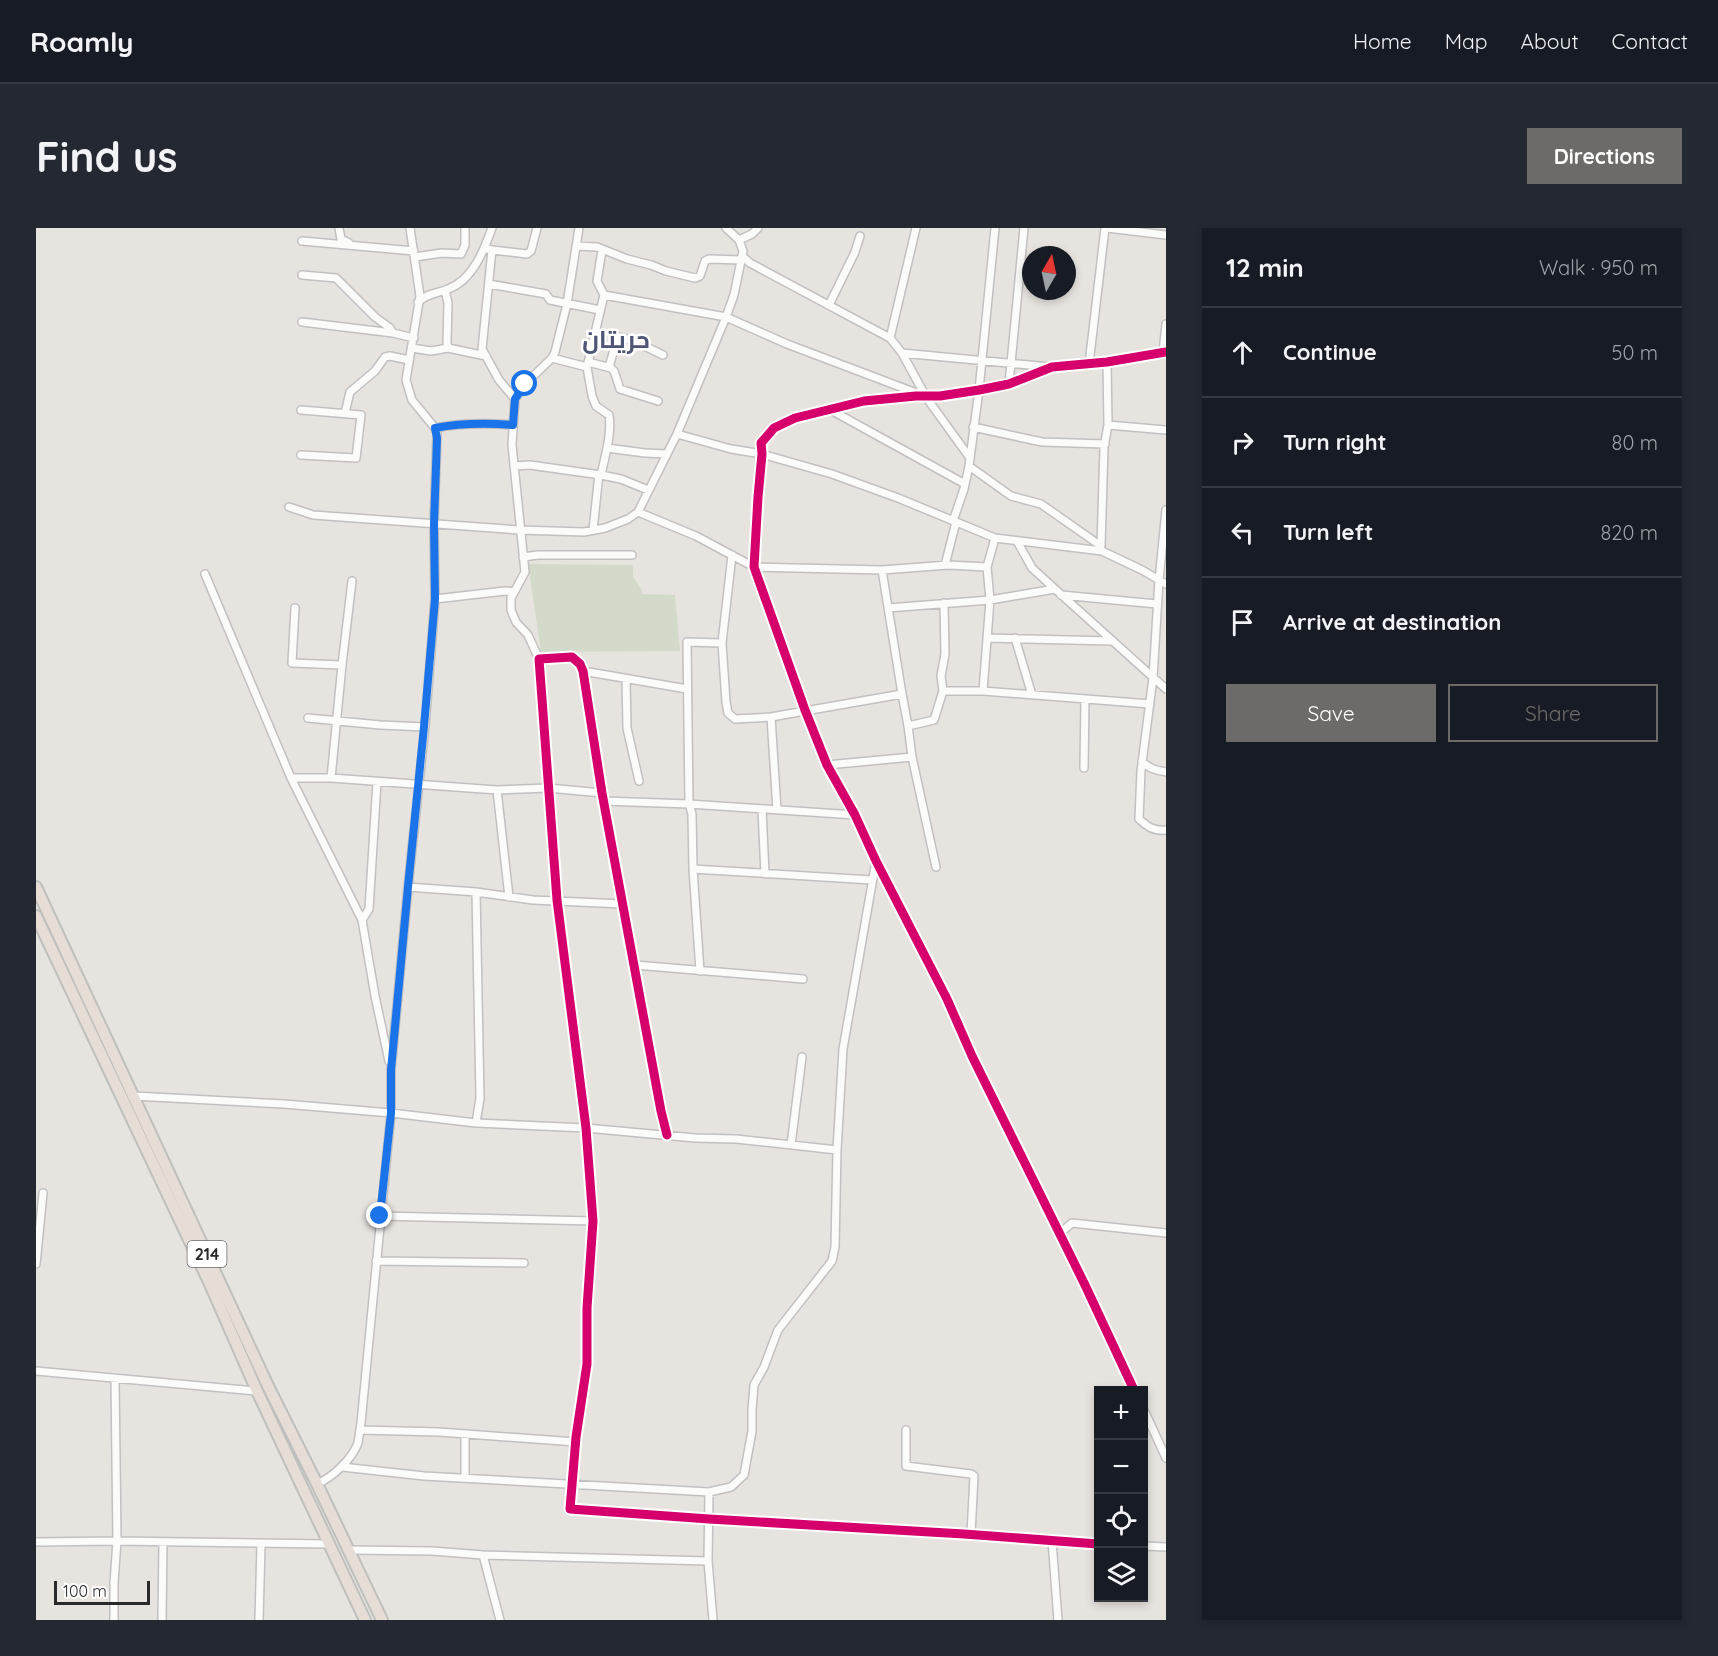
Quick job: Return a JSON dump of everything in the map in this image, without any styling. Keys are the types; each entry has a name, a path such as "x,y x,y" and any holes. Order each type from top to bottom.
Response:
{"highway":[{"name":"214","path":"36,887 268,1386 382,1620"},
{"name":"214","path":"36,916 365,1620"},
{"path":"299,1478 311,1472"},
{"path":"309,1500 319,1489"}],"street":[{"path":"339,228 341,239 348,243 415,254"},
{"path":"319,1489 325,1480 342,1467 357,1444 360,1430 391,1113 391,1070 435,599 434,524 437,438 435,428 412,400 406,380 420,296 410,228"},
{"path":"302,241 415,254 461,254 465,245 465,228"},
{"path":"492,228 488,249 489,284 482,349 499,380 515,399"},
{"path":"488,249 527,254 531,251 537,228"},
{"path":"579,228 567,304 555,352 552,358 525,384 515,399 512,445 525,572 514,592 511,610 516,622 528,635 539,659 557,900 586,1128 593,1221 587,1308 587,1364 576,1442 570,1509 1094,1544"},
{"path":"289,507 313,515 519,530 584,532 605,528 628,519 638,512 677,434 734,295 743,251 738,240 726,228"},
{"path":"738,240 752,234 758,228"},
{"path":"890,338 916,228"},
{"path":"945,565 969,462 979,390 995,228"},
{"path":"1009,384 1024,228"},
{"path":"1089,364 1106,228 1166,235"},
{"path":"829,305 855,252 860,236"},
{"path":"576,246 590,246 666,272 695,278 700,276 705,261 709,259 742,258 890,338 902,353 926,397 969,462 1011,496 1041,504 1101,548 1166,584"},
{"path":"418,302 426,295 451,289 462,281 488,249"},
{"path":"593,530 600,475 607,448 609,415 596,406 592,396 587,364 604,295 597,281 602,250"},
{"path":"302,275 336,278 393,333"},
{"path":"489,284 546,294 550,300 600,310"},
{"path":"445,290 448,303 448,348"},
{"path":"604,295 726,317 787,344 926,397"},
{"path":"302,322 393,333 414,338"},
{"path":"902,353 1052,367 1089,364 1164,352 1166,324"},
{"path":"609,367 616,339 619,337 634,341 663,355"},
{"path":"412,348 430,351 448,348 486,356"},
{"path":"345,413 350,392 375,371 386,357 409,360"},
{"path":"552,358 609,367 614,371 620,389 658,401"},
{"path":"1101,548 1105,444 1108,425 1107,362"},
{"path":"1052,367 1009,384 926,397 864,401 795,418 774,428 761,443 754,567 827,765 855,815 947,999 972,1056 1132,1386"},
{"path":"829,409 965,484"},
{"path":"301,410 361,415 356,458 301,455"},
{"path":"435,428 485,423 513,425"},
{"path":"1108,425 1166,430"},
{"path":"973,427 1042,442 1105,444"},
{"path":"677,434 731,449 762,454 832,474 995,538 1101,548"},
{"path":"607,448 667,454"},
{"path":"514,466 530,465 600,475 621,479 648,490"},
{"path":"638,512 696,536 754,567 882,570 945,565 987,567"},
{"path":"1166,512 1153,678 1142,761 1139,819 1154,830 1166,830"},
{"path":"983,691 990,600 987,567 995,538"},
{"path":"1017,541 1032,568 1166,689"},
{"path":"523,557 632,555"},
{"path":"732,555 722,643 726,702 728,713 735,719 771,717 902,694"},
{"path":"882,570 912,757 936,867"},
{"path":"205,574 291,778 362,920 391,1070"},
{"path":"331,778 352,581"},
{"path":"888,608 990,600 1055,589"},
{"path":"435,599 514,592"},
{"path":"1061,595 1157,604"},
{"path":"908,726 934,720 943,692 941,676 945,654 944,603"},
{"path":"295,608 292,663 342,665"},
{"path":"987,638 1112,641"},
{"path":"1015,639 1032,695"},
{"path":"700,972 692,814 689,804 687,642 722,643"},
{"path":"539,659 572,657 580,664 583,672 602,797 667,1135"},
{"path":"583,672 687,689"},
{"path":"626,679 627,728 639,781"},
{"path":"943,692 983,691 1150,704"},
{"path":"1084,768 1085,699"},
{"path":"771,717 777,810"},
{"path":"308,718 424,727"},
{"path":"827,765 912,757"},
{"path":"1142,761 1147,767 1166,772"},
{"path":"291,778 331,778 497,790 548,788 602,797 855,815"},
{"path":"362,920 369,909 377,782"},
{"path":"497,790 509,897"},
{"path":"762,809 765,874"},
{"path":"342,1467 465,1478 709,1492 731,1487 744,1475 752,1431 754,1385 764,1367 778,1330 832,1261 835,1247 837,1150 843,1048 876,861"},
{"path":"693,869 872,880"},
{"path":"408,887 476,892 532,900 622,904"},
{"path":"476,892 480,1098 476,1123"},
{"path":"634,965 803,979"},
{"path":"791,1145 802,1057"},
{"path":"134,1096 274,1103 476,1123 736,1139 837,1150"},
{"path":"36,1264 43,1193"},
{"path":"380,1216 593,1221"},
{"path":"1059,1234 1072,1224 1166,1233"},
{"path":"376,1261 524,1263"},
{"path":"36,1371 257,1391"},
{"path":"114,1620 117,1541 115,1379"},
{"path":"1148,1420 1166,1458"},
{"path":"360,1430 439,1431 576,1442"},
{"path":"906,1430 906,1466 974,1476 971,1534"},
{"path":"465,1434 465,1478"},
{"path":"709,1492 708,1561 713,1620"},
{"path":"36,1542 117,1541 330,1545"},
{"path":"1052,1541 1058,1620"},
{"path":"162,1542 162,1620"},
{"path":"259,1620 261,1544"},
{"path":"1148,1546 1166,1547"},
{"path":"348,1550 708,1561"},
{"path":"483,1555 500,1620"}],"green space":[{"path":"528,564 633,565 633,577 642,590 642,594 675,595 680,651 541,652"}],"cycle path":[{"path":"1132,1386 972,1056 947,999 855,815 827,765 754,567 761,443 774,428 795,418 864,401 940,396 979,390 1009,384 1052,367 1107,362 1166,352"},
{"path":"667,1135 602,793 583,671 580,664 572,657 539,659 557,900 586,1128 593,1221 587,1308 587,1364 576,1437 570,1509 1094,1544"}],"district":[{"name":"حريتان","path":"616,339"}],"route":[{"path":"380,1216 391,1113 391,1070 435,599 434,524 437,433 435,428 485,423 513,425 515,399 525,384"}]}
